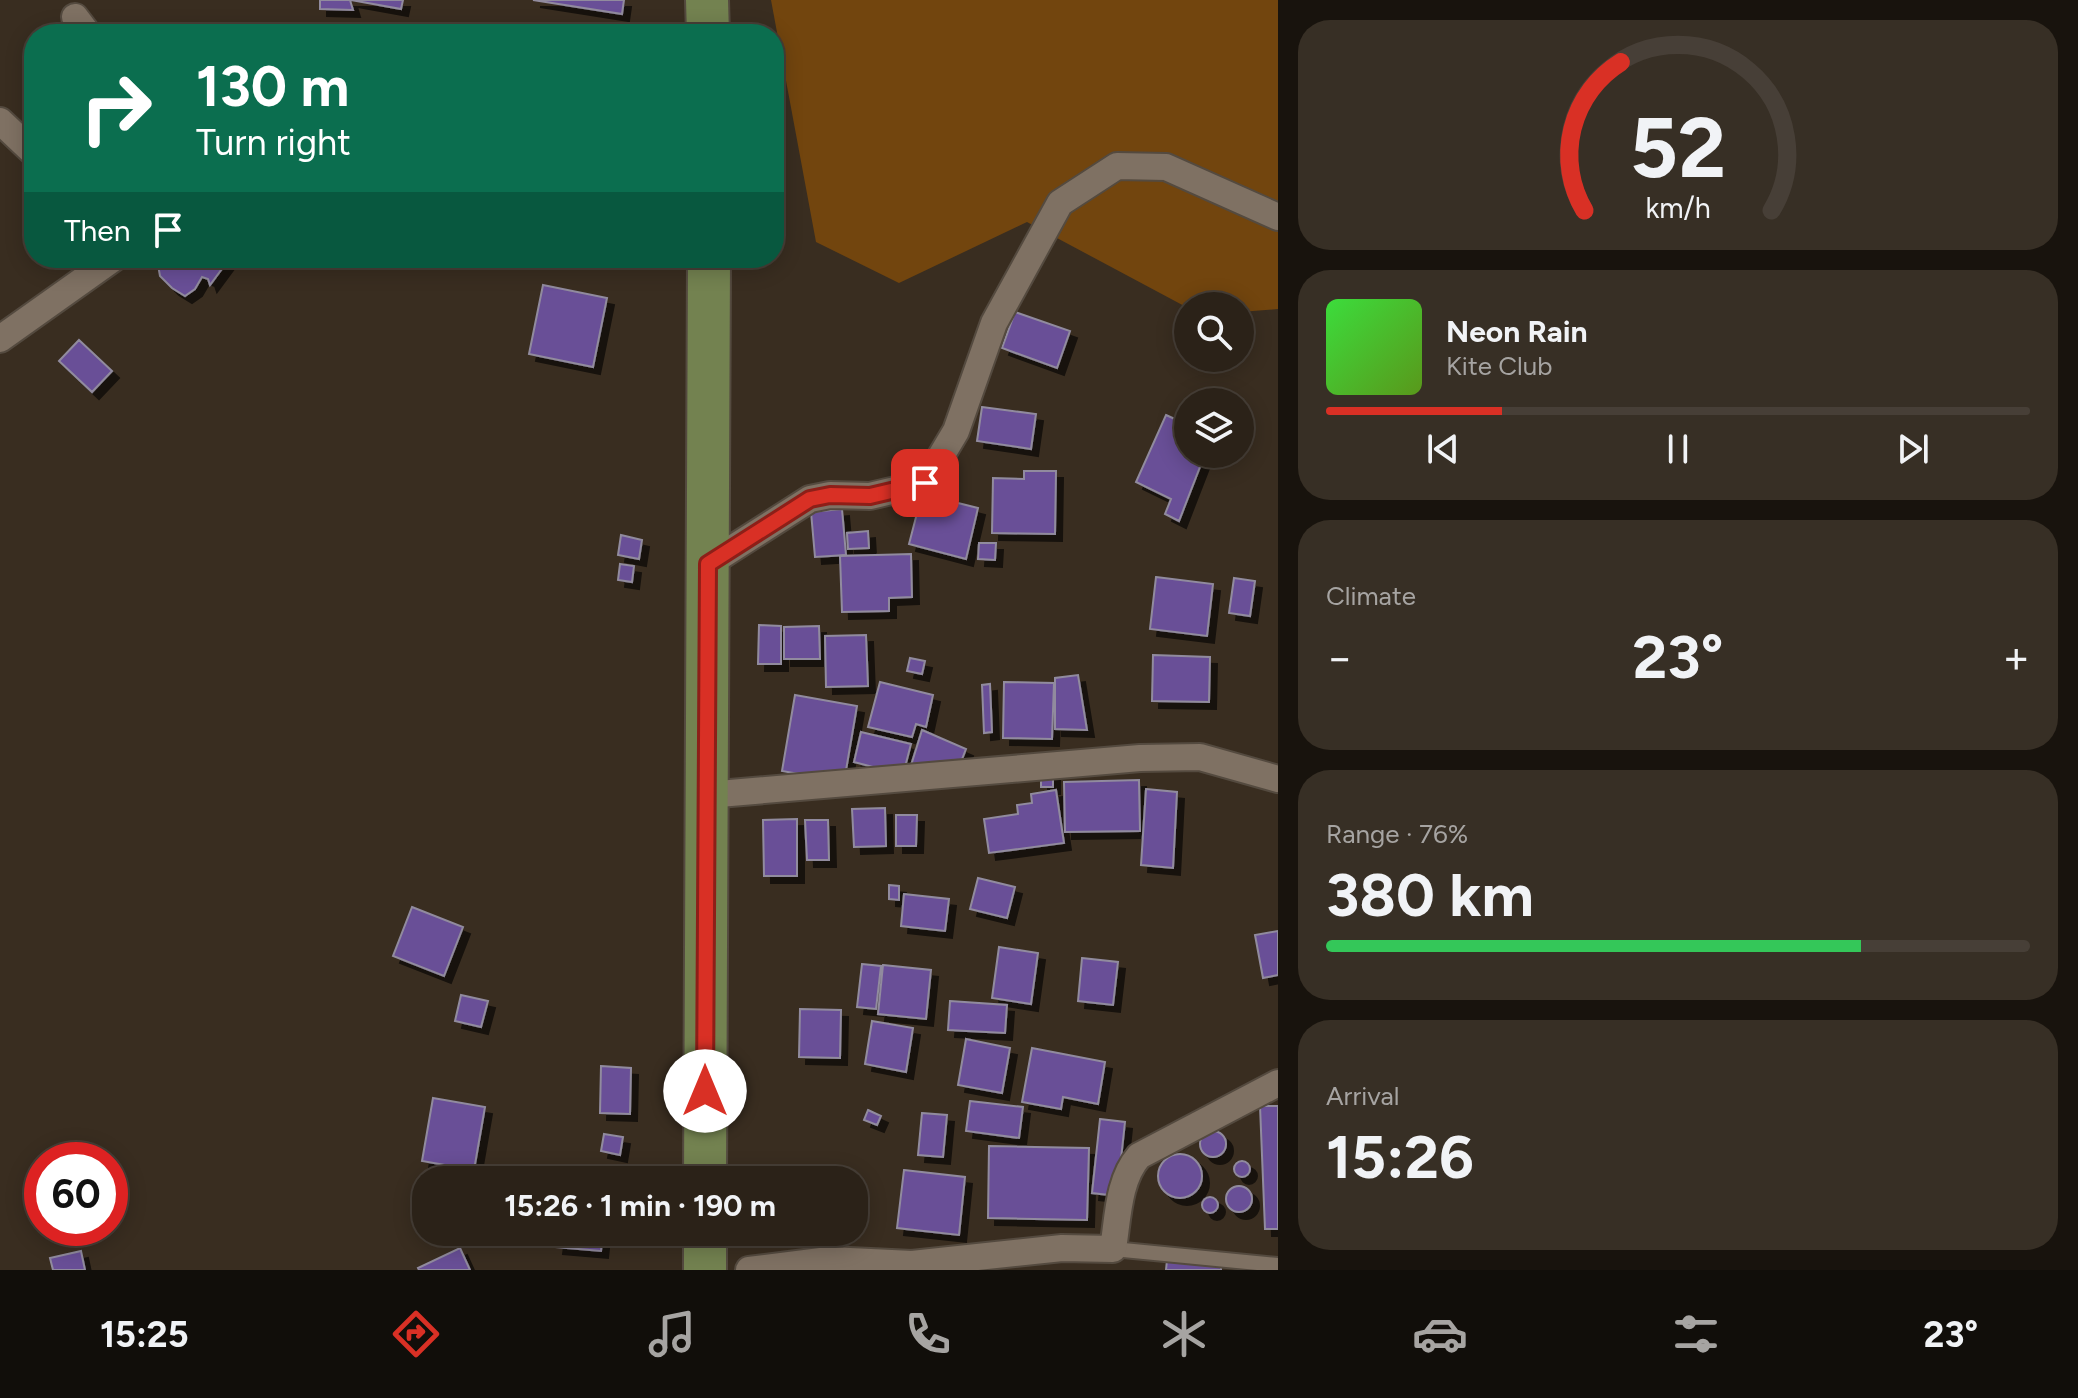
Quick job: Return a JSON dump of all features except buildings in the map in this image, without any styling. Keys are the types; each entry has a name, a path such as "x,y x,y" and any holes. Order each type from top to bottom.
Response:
{"main road":[{"path":"707,0 708,24"},
{"path":"705,1166 709,268"},
{"path":"705,1246 705,1270"}],"street":[{"path":"0,121 24,144"},
{"path":"708,564 810,499 830,495 870,496 925,483 956,431 994,323 1060,203 1117,166 1166,167 1278,217"},
{"path":"0,339 100,268"},
{"path":"707,795 1140,758 1200,757 1278,779"},
{"path":"749,1270 829,1260 912,1264 1062,1248 1113,1249 1124,1180 1129,1167 1139,1156 1278,1083"}],"lane":[{"path":"1113,1249 1278,1265"}],"shaded area":[{"path":"771,0 1278,0 1278,309 1254,311 1254,292 1174,292 1174,301 1027,222 899,283 816,242 784,70 784,24 775,24"}],"route":[{"path":"705,1091 708,564 810,499 830,495 870,496 925,483"}]}
